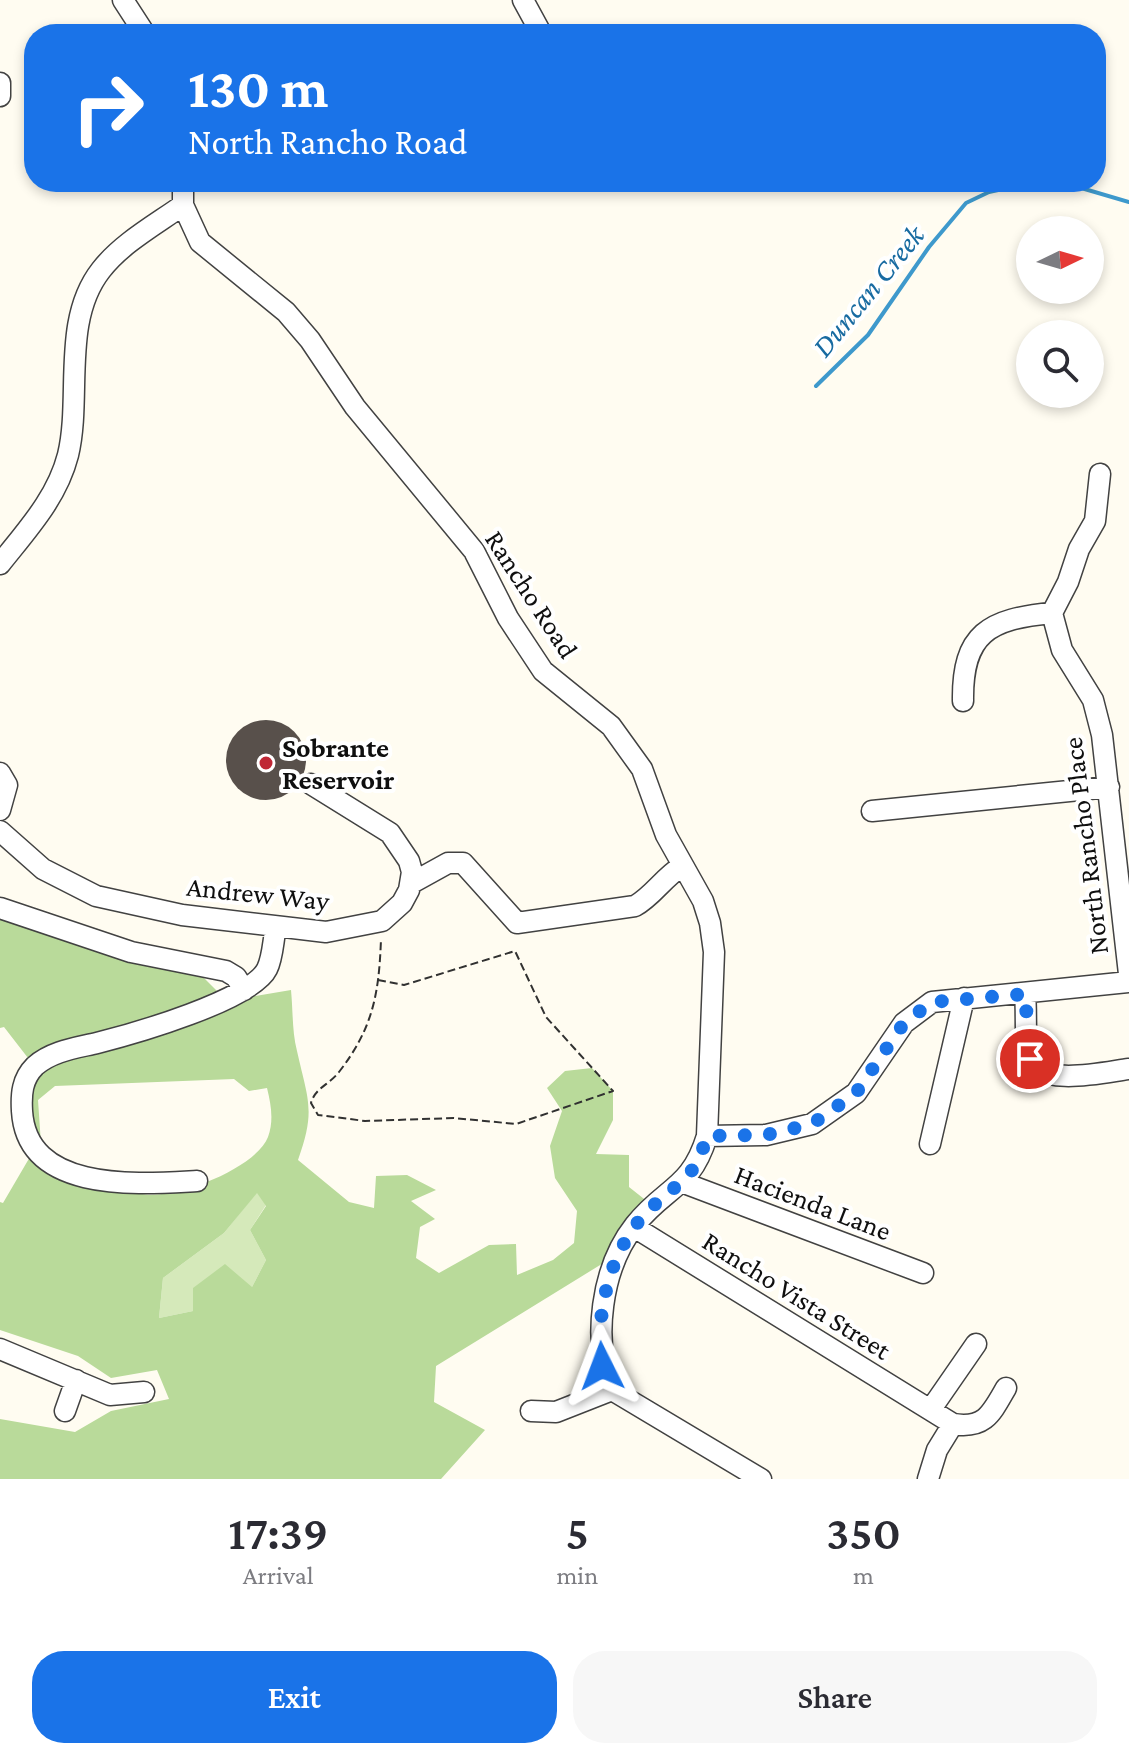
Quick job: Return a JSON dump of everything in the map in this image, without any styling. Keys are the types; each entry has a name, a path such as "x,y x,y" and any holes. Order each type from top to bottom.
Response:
{"street":[{"path":"123,0 139,24"},
{"path":"523,0 536,24"},
{"path":"0,83 0,96"},
{"name":"Rancho Road","path":"183,192 183,205 200,242 286,312 310,340 355,407 474,551 508,618 543,671 611,726 642,769 666,835 703,901 714,952 707,1136"},
{"path":"0,564 42,511 57,486 68,455 76,342 85,304 99,272 131,242 183,205"},
{"path":"963,701 966,657 979,638 1000,622 1052,613 1068,582 1079,549 1095,521 1100,474"},
{"name":"North Rancho Place","path":"1052,613 1062,650 1093,700 1109,787 1129,974"},
{"path":"0,773 7,785 0,810"},
{"path":"311,784 390,833 409,861 410,884 402,903 382,921"},
{"path":"872,811 1109,787"},
{"name":"Andrew Way","path":"0,831 43,869 96,896 182,915 326,932 382,921"},
{"path":"410,884 448,863 463,863 509,918 528,924 635,906 648,899 664,878 682,866"},
{"path":"0,908 131,952 226,971 236,977 244,990"},
{"path":"197,1181 105,1184 54,1165 23,1128 22,1085 35,1067 56,1054 186,1016 255,985 267,969 276,927"},
{"path":"761,1479 612,1390 599,1344 602,1312 618,1254 634,1227 653,1206 684,1183 700,1159 707,1136 766,1135 812,1124 856,1093 904,1023 932,1002 1129,982"},
{"path":"1025,994 1030,1059 1040,1072 1058,1076 1129,1069"},
{"path":"930,1144 964,998"},
{"name":"Hacienda Lane","path":"684,1183 923,1273"},
{"name":"Rancho Vista Street","path":"634,1227 953,1424"},
{"path":"931,1409 976,1344"},
{"path":"0,1349 110,1395 144,1392"},
{"path":"65,1411 76,1380"},
{"path":"928,1479 937,1450 953,1424 972,1427 984,1420 1006,1388"},
{"path":"531,1411 556,1412 612,1390"}],"path":[{"path":"378,980 404,985 515,951 546,1017 613,1091 516,1124 454,1118 365,1121 318,1115 311,1103 314,1094 335,1078 368,1029 378,980 382,921"}],"green space":[{"path":"0,913 197,971 219,993 97,1038 67,1039 28,1058 4,1027 0,1028"},
{"path":"291,990 294,1036 308,1105 307,1129 298,1160 349,1202 374,1208 376,1176 407,1175 436,1190 411,1201 435,1219 420,1227 416,1258 439,1273 489,1245 516,1244 517,1275 553,1260 574,1243 577,1211 555,1178 550,1146 562,1111 547,1088 565,1071 592,1068 613,1091 613,1120 596,1154 629,1155 629,1187 653,1206 618,1254 436,1366 434,1402 485,1430 441,1479 0,1479 0,1419 75,1432 111,1411 169,1399 157,1370 111,1378 78,1356 0,1330 0,1202 3,1203 34,1150 138,1193 152,1195 210,1181 247,1161 268,1137 271,1125 267,1088 249,1091 234,1079 55,1086 38,1100 41,1144 26,1117 36,1070 249,997","holes":["257,1193 266,1206 250,1230 266,1260 252,1287 225,1264 193,1288 193,1311 159,1318 163,1278 224,1233"]},
{"path":"257,1192 266,1205 250,1230 266,1260 252,1287 193,1311 159,1318 163,1278 224,1233"}],"building":[{"name":"Sobrante Reservoir","path":"266,720 281,723 294,732 303,745 306,760 303,775 294,788 281,797 266,800 251,797 238,788 229,775 226,760 229,745 238,732 251,723"}],"waterway":[{"name":"Duncan Creek","path":"816,386 868,335 929,247 966,203 989,192"},
{"name":"Duncan Creek","path":"1095,192 1129,202"}],"place":[{"name":"Sobrante Reservoir","path":"266,763"}],"route":[{"path":"602,1366 599,1344 602,1312 618,1254 634,1227 653,1206 684,1183 700,1159 707,1136 766,1135 812,1124 856,1093 904,1023 932,1002 1025,994 1030,1059"}]}
